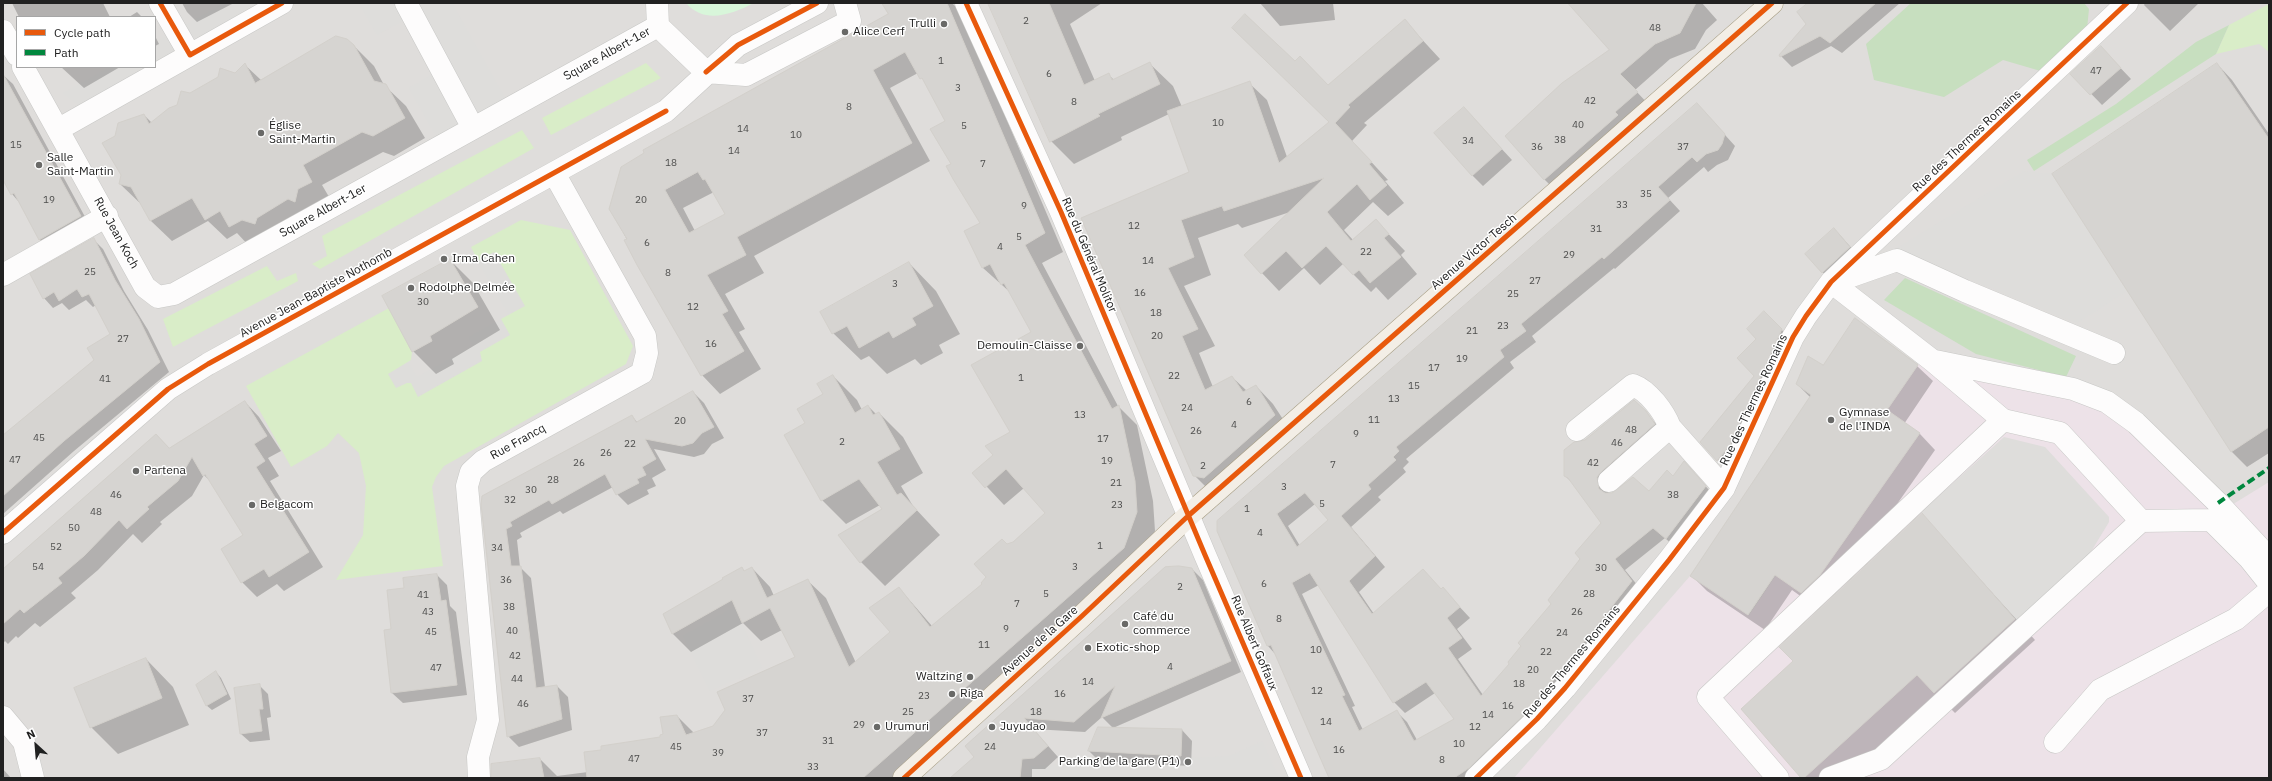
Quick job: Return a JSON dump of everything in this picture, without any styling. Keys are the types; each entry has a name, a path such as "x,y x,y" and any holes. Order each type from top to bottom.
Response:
{"main road":[{"name":"Avenue Victor Tesch","path":"1188,516 1772,3"},
{"name":"Avenue de la Gare","path":"904,778 1082,616 1188,516"}],"street":[{"path":"160,3 190,55"},
{"path":"59,129 282,3"},
{"path":"406,3 473,128"},
{"name":"Square Albert-1er","path":"656,3 658,26 706,72"},
{"name":"Avenue Jean-Baptiste Nothomb","path":"3,533 168,389 208,364 666,111 706,72 738,45 817,3"},
{"path":"706,72 746,75 850,21 845,3"},
{"name":"Rue du Général Molitor","path":"966,3 1061,212 1188,516"},
{"name":"Rue des Thermes Romains","path":"1476,778 1537,720 1565,688 1669,560 1724,488 1793,337 1806,316 1832,282 2127,3"},
{"name":"Square Albert-1er","path":"174,294 658,26"},
{"path":"3,31 16,54"},
{"name":"Rue Jean Koch","path":"25,68 145,286 158,297 174,294"},
{"name":"Rue Francq","path":"479,778 478,757 488,720 472,559 467,486 471,472 483,461 642,373 647,353 642,331 554,173"},
{"path":"3,275 106,216"},
{"path":"1832,282 1901,257 1965,291 2114,353"},
{"path":"1832,282 1933,361 2003,420 2060,433 2141,521"},
{"path":"1933,361 2073,389 2107,402 2136,423 2218,503 2269,558"},
{"name":"Rue des Thermes Romains","path":"1577,430 1633,385 1639,387 1665,415 1670,427 1724,488"},
{"path":"1778,778 1708,697 2003,420"},
{"path":"1609,481 1670,427"},
{"name":"Rue Albert Goffaux","path":"1188,516 1301,778"},
{"path":"1830,778 1881,759 2141,521 2210,520 2249,558 2269,583"},
{"path":"2056,742 2100,690 2236,619 2269,591"},
{"path":"3,717 24,742 33,778"}],"shaded area":[{"path":"3,3 2269,3 2269,778 3,778"},
{"path":"224,3 268,3 156,65 156,41"},
{"path":"359,3 452,3 506,100 437,138 409,88 441,69 413,16 377,35"},
{"path":"108,68 152,68 81,107 63,93"},
{"path":"2024,171 2052,174 2127,291 2077,323 1895,249"},
{"path":"494,251 525,306 509,315 478,261"},
{"path":"501,319 510,335 480,352 482,361 418,397 413,386 407,383 396,388 388,374 408,362 417,377 473,346 469,337"},
{"path":"1918,364 2072,397 2111,414 2217,514 2269,482 2269,778 1514,778 1690,576 1749,615"},
{"path":"2004,437 2045,447 2109,517 2109,522 2089,555 2018,622 1921,512"},
{"path":"734,607 762,668 710,691 683,636"},
{"name":"Parking de la gare (P1)","path":"1262,741 1279,778 1029,778 1029,766 1229,756"}],"green space":[{"path":"686,3 754,3 728,14 710,16 693,10"},
{"path":"1911,3 2084,3 2089,9 2087,29 2044,72 2003,60 1944,97 1874,80 1866,44"},
{"path":"2269,4 2269,52 2259,44 2216,54 2229,25"},
{"path":"2229,25 2216,54 2034,171 2027,160 2116,104 2196,42"},
{"path":"646,63 661,78 551,135 542,118"},
{"path":"522,130 534,148 320,269 312,264 327,256 322,236"},
{"path":"521,220 570,230 633,346 626,364 444,466 436,477 432,487 443,566 336,580 363,535 366,486 359,453 338,433 327,446 291,467 246,386 389,308 412,352 411,360 388,374 396,388 407,383 411,383 418,397 482,361 480,352 510,335 501,319 525,306 494,252 478,261 471,247"},
{"path":"267,266 277,281 296,273 298,281 173,347 163,319"},
{"path":"1905,278 2076,356 2066,377 1976,354 1884,300"}],"building":[{"path":"882,3 947,3 1045,233 1025,245 1112,409 1119,405 1135,481 1137,512 1124,548 863,778 587,778 584,752 601,750 601,746 660,737 660,735 663,734 660,717 677,715 686,735 713,726 725,710 717,692 795,657 770,608 742,623 732,600 672,634 663,614 723,579 722,578 742,567 744,571 752,567 767,598 808,579 849,667 890,632 869,608 899,587 930,627 982,584 981,583 986,577 974,564 1002,539 1007,544 1013,542 1045,513 1006,469 985,488 972,473 993,455 985,446 1010,432 971,365 1031,332 1004,283 1001,285 990,264 982,268 964,231 980,223 946,166 951,164 930,129 945,121 922,78 920,79 905,52 873,70 912,143 737,237 746,255 707,275 728,311 722,314 744,351 701,376 637,265 624,240 627,239 609,209 621,167 644,153 643,150 888,14","holes":["698,172 703,180 705,179 725,214 689,233 665,190"]},
{"path":"988,3 1049,3 1084,85 1109,73 1112,80 1150,62 1160,84 1098,114 1100,116 1050,142"},
{"path":"1568,3 1696,3 1680,33 1655,44 1620,74 1638,92 1615,112 1618,115 1544,180 1505,136 1562,83 1609,50"},
{"path":"1808,3 1876,3 1830,43 1820,36 1780,57 1779,55 1806,24 1797,12"},
{"path":"1245,14 1295,61 1300,56 1328,85 1405,19 1423,41 1348,105 1350,107 1335,123 1372,162 1369,164 1387,185 1370,200 1357,184 1327,212 1351,241 1376,219 1389,234 1384,238 1401,257 1370,283 1359,270 1353,275 1326,246 1302,268 1286,251 1261,274 1244,255 1324,178 1224,211 1222,206 1181,220 1194,257 1168,268 1198,329 1182,336 1205,390 1232,376 1243,392 1256,385 1275,415 1204,478 1193,476 1081,218 1189,172 1167,111 1250,81 1279,163 1329,122 1232,28"},
{"name":"Église Saint-Martin","path":"336,36 347,39 354,45 374,81 386,84 405,118 373,136 362,132 303,165 312,182 298,189 295,202 288,199 257,218 255,224 242,220 229,227 220,211 205,220 192,198 150,221 131,187 119,184 121,175 102,143 115,136 118,123 144,114 149,124 169,108 177,105 181,91 190,93 218,77 220,68 235,73 245,63 255,83"},
{"path":"2101,46 2121,68 2090,95 2070,74"},
{"path":"2217,63 2269,139 2269,427 2231,452 2052,174"},
{"path":"3,74 81,216 39,240 14,193 11,195 3,180"},
{"path":"1697,103 1725,134 1722,144 1718,150 1706,154 1697,162 1692,157 1658,187 1670,200 1604,259 1602,257 1521,324 1526,331 1500,350 1504,357 1396,447 1399,451 1393,457 1396,460 1368,485 1371,489 1341,516 1375,556 1349,581 1372,614 1423,569 1441,589 1443,587 1460,607 1447,618 1462,638 1448,648 1481,696 1509,664 1508,662 1521,646 1518,643 1551,604 1548,600 1580,559 1575,553 1601,523 1568,478 1564,476 1564,450 1574,442 1585,440 1634,400 1646,411 1655,424 1601,472 1597,477 1599,489 1605,493 1612,493 1633,477 1649,491 1667,470 1673,476 1684,461 1706,486 1666,539 1653,528 1615,559 1632,581 1526,713 1469,768 1454,778 1329,778 1271,645 1267,646 1217,531 1217,521","holes":["1305,493 1328,520 1297,547 1277,514","1310,573 1393,703 1426,682 1454,719 1414,741 1397,710 1359,731 1342,696 1345,695 1292,583"]},
{"path":"1464,107 1502,149 1472,176 1434,133"},
{"path":"1834,228 1850,247 1822,273 1805,254"},
{"path":"94,238 115,280 139,319 160,362 64,441 3,496 3,435 94,360 87,348 110,334 89,294 82,297 77,289 59,301 54,292 43,299 30,274"},
{"path":"450,259 478,307 430,336 432,341 412,352 382,296"},
{"path":"909,262 933,306 912,318 916,325 893,338 889,331 859,348 847,326 832,334 820,312"},
{"path":"1764,311 1782,329 1730,445 1717,461 1700,442 1754,376 1737,358 1756,339 1747,329"},
{"name":"Gymnase de l'INDA","path":"1855,318 1918,365 1887,410 1920,433 1820,575 1801,593 1775,575 1748,615 1690,576 1811,395 1796,384 1808,356 1823,365"},
{"path":"833,375 855,413 868,405 873,415 879,412 900,449 877,462 897,495 901,493 917,510 860,563 838,535 882,509 859,479 821,501 784,435 805,423 797,409 823,394 817,384"},
{"path":"693,391 714,427 702,433 693,443 682,446 645,439 656,459 642,467 646,475 637,479 639,483 616,495 605,474 552,504 549,500 510,522 512,526 506,529 511,566 521,566 536,688 557,685 562,719 507,737 481,504 482,496 632,415 636,422"},
{"path":"245,401 267,436 254,444 265,461 256,467 309,552 269,577 264,569 241,583 221,549 243,535 205,474 203,476 192,457 178,481 147,507 149,509 127,529 119,520 84,556 58,578 62,583 24,613 20,609 3,624 3,569 156,434 169,448"},
{"path":"1922,513 2015,619 1934,693 1917,675 1804,778 1801,778 1741,709 1793,661 1779,647"},
{"path":"1179,566 1192,568 1231,661 1101,718 1115,686 1074,722 1024,718 1048,746 1034,758 1022,759 1020,778 950,778 974,757 965,746 1165,567"},
{"path":"437,574 441,601 446,600 457,685 391,693 384,630 391,629 387,590 404,588 403,578"},
{"path":"146,658 162,698 90,728 74,688"},
{"path":"216,671 227,694 206,706 196,685"},
{"path":"260,684 263,709 259,709 262,731 240,734 234,688"},
{"path":"1098,727 1182,729 1181,756 1088,751"},
{"path":"540,758 544,778 491,778 491,764"}],"marked path":[{"path":"2218,503 2269,468"}],"cycle path":[{"path":"160,3 190,55 282,3"},
{"path":"706,72 738,45 817,3"},
{"path":"966,3 1061,212 1205,555 1301,778"},
{"path":"904,778 1082,616 1188,516 1772,3"},
{"path":"1476,778 1537,719 1565,688 1669,560 1724,488 1793,337 1806,316 1831,282 2127,3"},
{"path":"3,533 168,389 208,364 666,111"}],"place":[{"name":"Trulli","path":"944,24"},
{"name":"Alice Cerf","path":"845,32"},
{"name":"Église Saint-Martin","path":"261,133"},
{"name":"Salle Saint-Martin","path":"39,165"},
{"name":"Irma Cahen","path":"444,259"},
{"name":"Rodolphe Delmée","path":"411,288"},
{"name":"Demoulin-Claisse","path":"1080,346"},
{"name":"Gymnase de l'INDA","path":"1831,420"},
{"name":"Partena","path":"136,471"},
{"name":"Belgacom","path":"252,505"},
{"name":"Café du commerce","path":"1125,624"},
{"name":"Exotic-shop","path":"1088,648"},
{"name":"Waltzing","path":"970,677"},
{"name":"Riga","path":"952,694"},
{"name":"Urumuri","path":"877,727"},
{"name":"Juyudao","path":"992,727"},
{"name":"Parking de la gare (P1)","path":"1188,762"}]}
